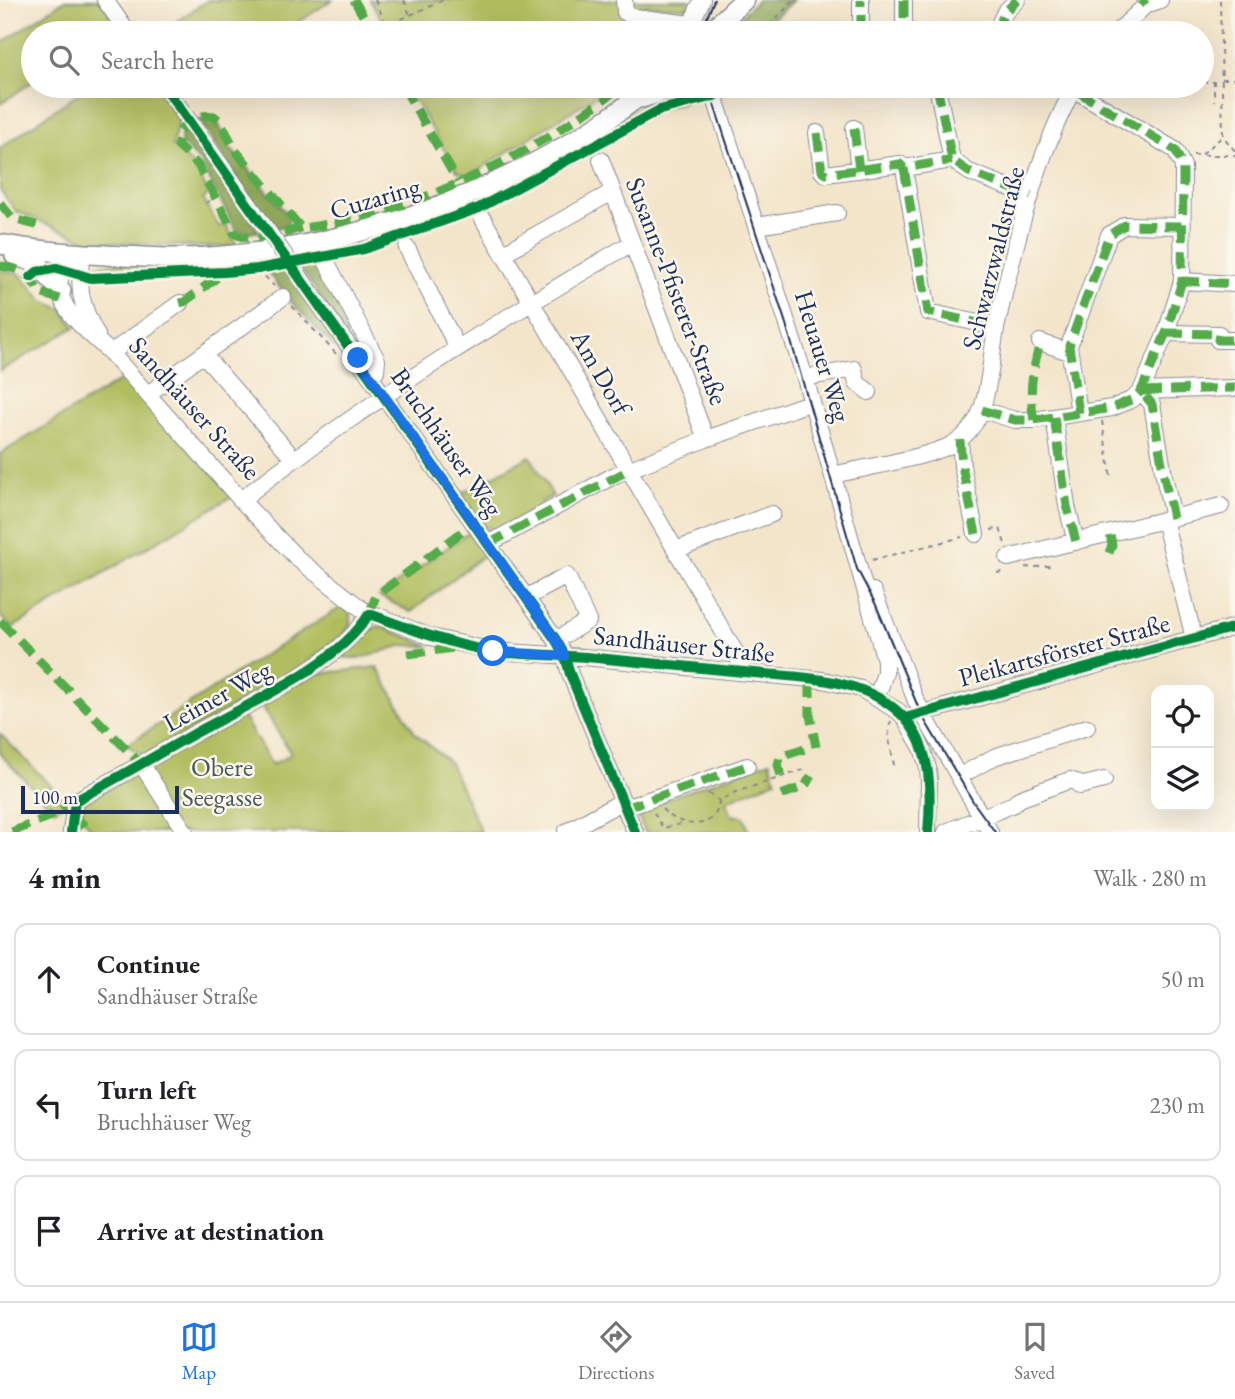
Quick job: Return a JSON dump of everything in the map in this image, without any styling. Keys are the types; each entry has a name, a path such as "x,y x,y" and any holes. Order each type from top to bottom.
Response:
{"main road":[{"path":"722,21 744,0"},
{"name":"Cuzaring","path":"81,254 221,257 298,245 388,224 447,203 516,172 583,134 636,98"},
{"path":"631,102 643,98"},
{"path":"0,244 81,254"},
{"path":"0,253 36,262 61,291"}],"street":[{"path":"104,0 119,21"},
{"path":"624,0 625,12 634,17 667,21"},
{"path":"692,21 702,0"},
{"path":"861,0 861,21"},
{"path":"904,0 904,21"},
{"path":"1001,21 1005,12 1017,0"},
{"path":"1129,21 1149,2"},
{"name":"Bruchhäuser Weg","path":"173,98 556,640 565,656 635,832"},
{"name":"Heuauer Weg","path":"721,98 805,378 886,665 877,697"},
{"path":"939,98 952,160 969,172 1031,196"},
{"name":"Schwarzwaldstraße","path":"960,440 982,410 996,327 1031,196 1044,156 1069,98"},
{"path":"982,410 1014,420 1054,417 1123,404 1141,391 1166,333 1182,281 1184,176 1178,156 1171,145 1092,98"},
{"path":"853,128 859,170"},
{"path":"817,133 822,171 826,174 900,164 904,168 928,312 996,327"},
{"name":"Susanne-Pfisterer-Straße","path":"601,160 706,439"},
{"path":"904,168 952,160"},
{"path":"504,253 612,192"},
{"path":"757,226 837,213"},
{"name":"Am Dorf","path":"483,219 738,657 744,672"},
{"path":"1079,413 1069,352 1070,336 1109,235 1125,225 1182,226"},
{"path":"242,500 293,459 457,347 632,243"},
{"path":"407,248 457,347"},
{"path":"61,291 60,279 64,271 81,254"},
{"name":"Sandhäuser Straße","path":"81,254 79,289 84,307 106,348"},
{"path":"324,257 377,360 376,371 370,375"},
{"path":"1182,281 1235,284"},
{"name":"Sandhäuser Straße","path":"61,291 70,313 88,334 106,348 299,560 369,614 431,637 493,651 822,680 861,689 901,715"},
{"path":"148,394 284,297"},
{"path":"106,348 180,303"},
{"path":"1166,333 1219,334 1218,340 1235,340"},
{"path":"1041,342 1069,352"},
{"path":"204,355 293,459"},
{"path":"805,378 854,369 857,383 869,392"},
{"path":"1141,391 1235,388"},
{"path":"1141,391 1152,404 1169,519 1194,638"},
{"path":"488,544 615,475 706,439 812,402"},
{"path":"1054,417 1067,506 1076,542"},
{"path":"833,475 937,451 960,440 962,467 976,534"},
{"path":"1010,564 1076,542 1221,506"},
{"path":"676,551 772,514"},
{"path":"524,593 565,565"},
{"path":"858,566 878,603 924,713 990,832"},
{"path":"524,593 567,576 588,621 556,640"},
{"name":"Leimer Weg","path":"71,832 75,802 303,672 342,646 369,614"},
{"name":"Pleikartsförster Straße","path":"901,715 924,713 1235,627"},
{"name":"Heuauer Weg","path":"861,689 872,680 877,671 878,643"},
{"path":"901,715 919,742 928,768 928,832"},
{"path":"960,776 994,757 1087,727"},
{"path":"142,765 185,832"},
{"path":"566,832 624,805 650,799 747,766"},
{"path":"946,832 1014,804 1019,799 1070,780 1083,786 1104,780"}],"path":[{"path":"375,0 385,21"},
{"path":"404,0 410,15"},
{"path":"397,21 443,0"},
{"path":"774,21 794,0"},
{"path":"1220,0 1223,136 1235,153"},
{"path":"1220,79 1235,79"},
{"path":"1201,155 1223,136"},
{"path":"1178,156 1235,153"},
{"path":"206,203 215,197"},
{"path":"258,269 340,358"},
{"path":"1100,410 1111,477"},
{"path":"858,566 1000,528 1010,564 997,573"},
{"path":"1024,567 1054,567"},
{"path":"894,767 888,725 901,715"},
{"path":"650,799 669,816 689,826 703,825 714,816 719,801 733,793 809,768"},
{"path":"650,799 663,828 683,823"}],"green space":[{"path":"65,0 100,0 115,21 34,21"},
{"path":"208,0 332,0 300,21 177,21"},
{"path":"370,0 690,0 690,8 645,5 641,21 383,21"},
{"path":"757,0 793,0 771,21 736,21"},
{"path":"21,30 21,89 0,104 0,44"},
{"path":"72,98 165,98 179,121 172,145 195,167 209,194 203,199 219,227 226,224 237,246 202,247 87,241 16,211 0,190 0,148"},
{"path":"413,98 592,98 477,171 467,175 457,171"},
{"path":"662,98 684,98 684,103 660,108 484,203 420,227 329,253 255,266 193,272 89,274 93,267 98,265 359,238"},
{"path":"210,117 217,121 230,148 289,216 288,224 272,230 199,120"},
{"path":"191,127 259,232 237,232 201,163 181,143 181,134"},
{"path":"321,260 367,347 357,351 299,266"},
{"path":"288,265 347,349 340,353 292,303 269,274 272,269"},
{"path":"0,270 20,274 43,301 62,309 75,327 0,371"},
{"path":"126,377 233,496 12,628 0,616 0,454"},
{"path":"530,456 553,496 541,502 545,510 506,530 485,528 460,494"},
{"path":"469,532 486,553 411,612 379,596"},
{"path":"345,605 350,617 347,630 309,661 144,756 127,745 258,659"},
{"path":"380,626 429,646 406,645 360,658 343,657 358,637"},
{"name":"Obere Seegasse","path":"377,667 415,733 450,763 481,832 93,832 79,812 81,804 241,713 272,765 291,754 260,702 316,674"},
{"path":"0,734 67,802 54,810 0,754"},
{"path":"770,761 776,780 726,801 731,815 744,817 749,832 645,832 636,810"}],"tram line":[{"path":"706,21 714,0"},
{"path":"712,98 786,324 857,569 876,605 921,714 974,803 995,832"}],"marked path":[{"path":"354,0 366,21"},
{"path":"861,0 861,21"},
{"path":"904,0 904,21"},
{"path":"1001,21 1005,12 1017,0"},
{"path":"1141,0 1146,5"},
{"path":"410,98 458,182"},
{"path":"301,228 343,221 428,196 511,158 605,98"},
{"path":"939,98 952,160 969,172 1031,196"},
{"path":"982,410 1015,420 1034,420 1112,408 1133,399 1141,391 1166,333 1182,281 1183,166 1175,150 1088,98"},
{"path":"214,116 220,121 236,151 301,228 259,238 235,234 198,165 178,146 178,133 194,119 214,116"},
{"path":"854,128 859,170"},
{"path":"817,133 822,171 826,174 900,164 904,168 952,160"},
{"path":"904,168 928,312 996,327"},
{"path":"0,203 13,219 44,227"},
{"path":"1079,413 1069,346 1109,235 1125,225 1182,226"},
{"path":"0,266 20,271 40,293 63,300"},
{"path":"180,303 222,274"},
{"path":"1182,281 1235,284"},
{"path":"1166,333 1219,334 1218,340 1235,340"},
{"path":"1034,420 1031,389 1040,342"},
{"path":"1173,518 1152,404 1141,391 1235,388"},
{"path":"1054,417 1067,506 1076,542"},
{"path":"960,440 962,466 976,534"},
{"path":"488,544 629,470"},
{"path":"369,614 376,596 474,523"},
{"path":"1109,553 1112,545 1110,534"},
{"path":"0,621 142,765"},
{"path":"408,654 453,648"},
{"path":"810,679 810,715 816,747"},
{"path":"781,776 778,765 780,757 805,749"},
{"path":"625,808 747,766"},
{"path":"781,795 805,786 811,776"},
{"path":"12,832 53,815 75,801"},
{"path":"73,813 89,832"}],"cycle path":[{"path":"172,98 556,640 565,656 635,832"},
{"path":"31,277 37,272 57,268 91,278 225,272 258,269 364,249 479,208 660,110 706,98"},
{"path":"71,832 75,801 289,683 336,651 355,633 369,614 444,640 490,651 586,657 809,678 863,691 880,698 895,709 907,721 923,750 929,782 928,832"},
{"path":"905,718 1235,627"}],"route":[{"path":"358,358 565,656 493,651"}]}
